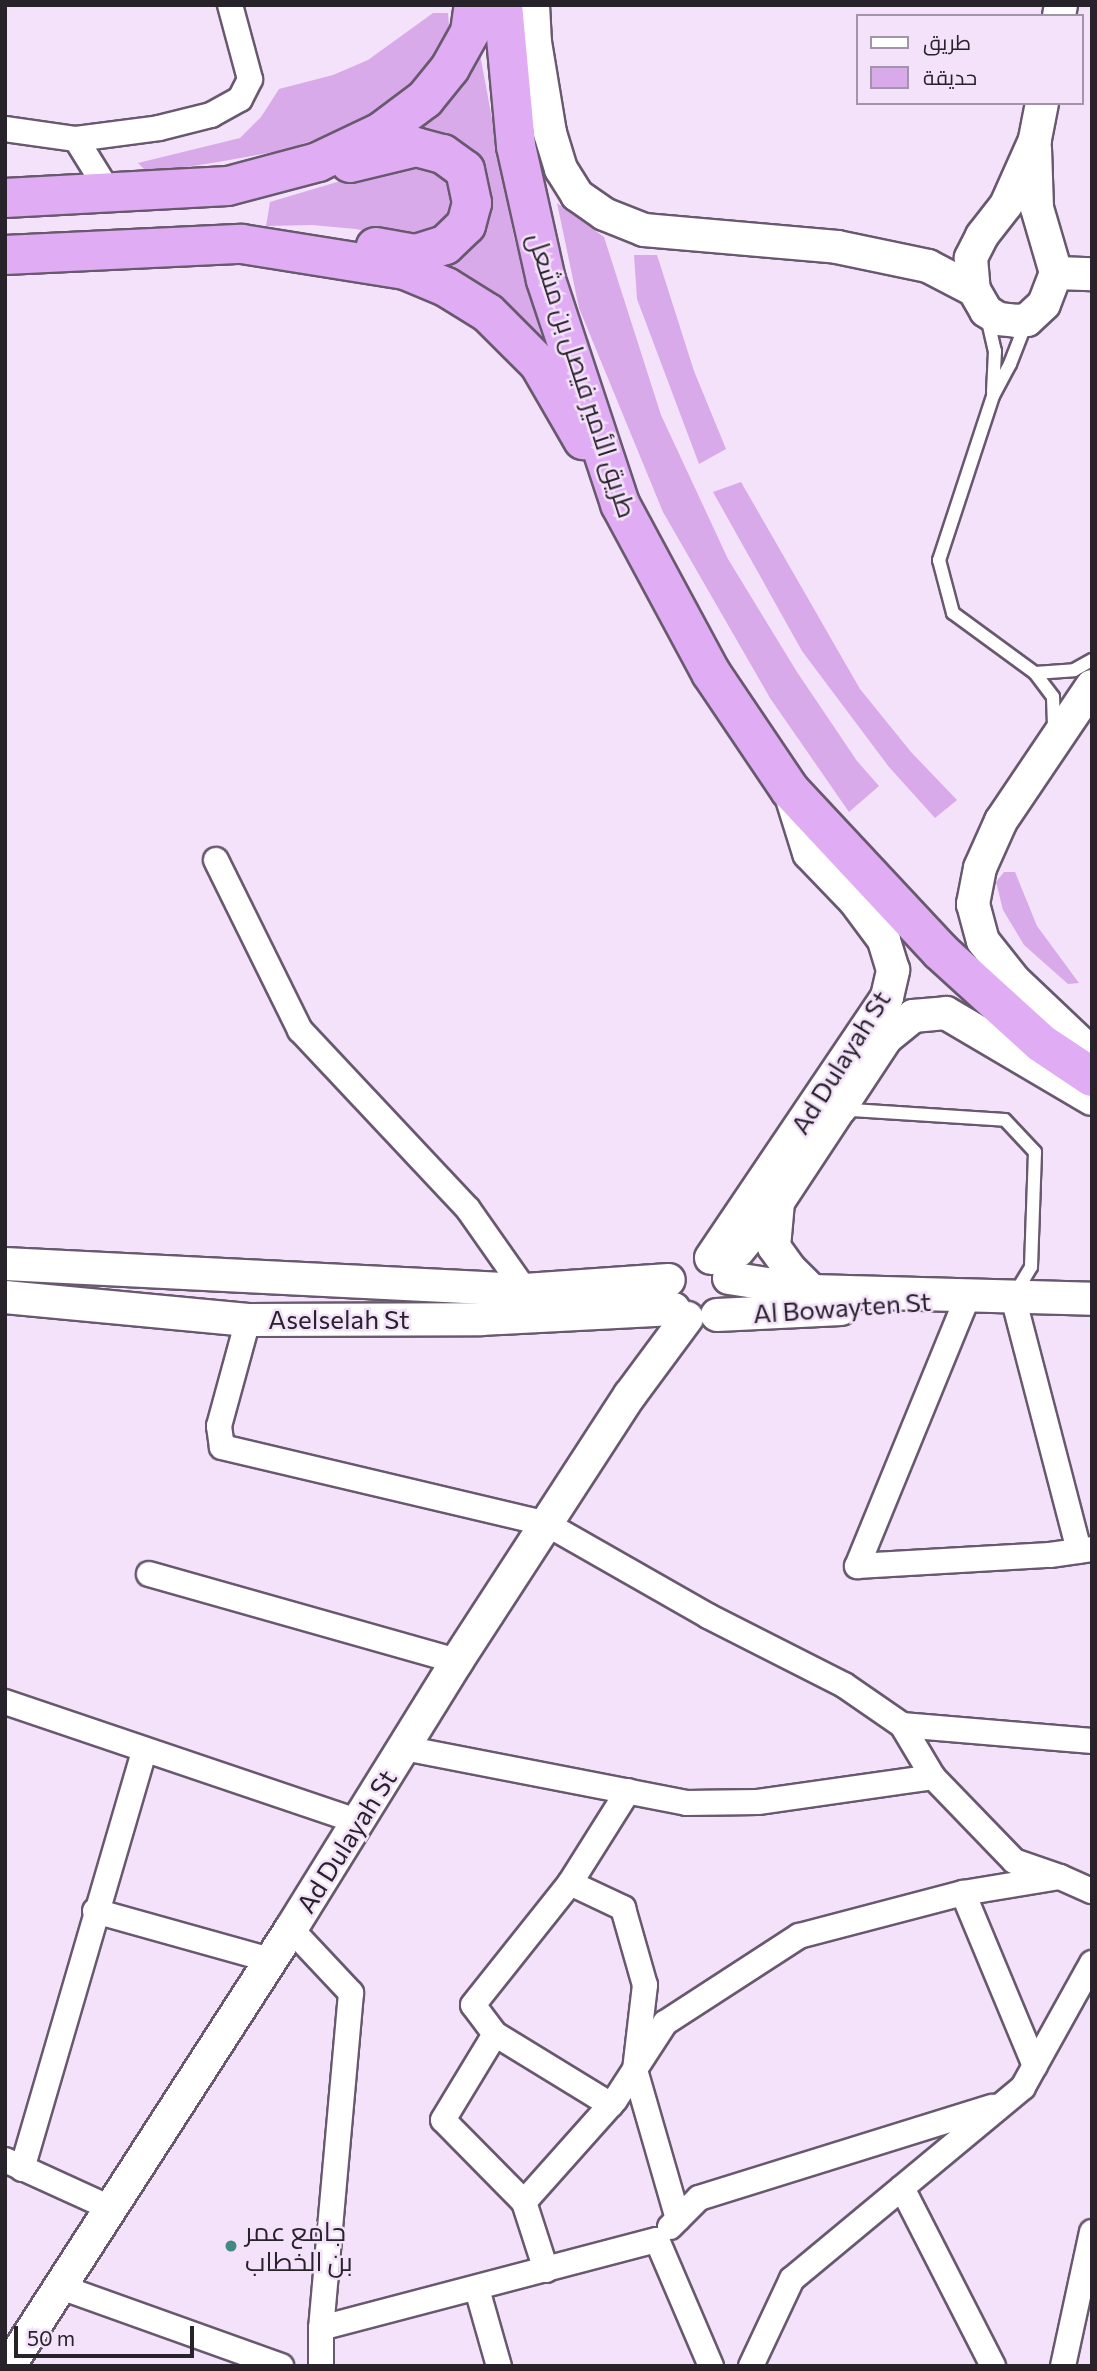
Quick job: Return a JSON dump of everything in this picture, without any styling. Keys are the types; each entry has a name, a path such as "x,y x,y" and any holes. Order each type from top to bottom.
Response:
{"highway":[{"path":"228,186 318,162 381,132 425,99 450,68 470,32 474,5"},
{"name":"طريق الأمير فيصل بن مشعل","path":"503,5 516,146 546,280 620,504 711,673 790,790 940,951 1041,1043 1092,1077"},
{"path":"5,198 110,194 288,181 416,147 443,154 465,170 472,203 466,225 445,245 415,254 325,238 5,255"},
{"path":"242,244 405,270 446,287 488,313 539,365 620,504"}],"street":[{"path":"5,129 76,139 211,115 240,99 250,79 230,5"},
{"path":"533,5 535,41 550,133 561,169 577,195 604,214 644,230 850,250 928,266 980,300 999,319 1027,320 1044,304 1056,273 1037,208 1035,140 1042,105"},
{"path":"76,139 110,194"},
{"path":"980,300 971,258 982,236 1006,205 1035,140"},
{"path":"1056,273 1092,274"},
{"path":"1092,686 1001,821 980,867 973,904 983,941 1014,980 1092,1054"},
{"name":"Ad Dulayah St","path":"721,1268 887,997 893,970 884,940 855,901 809,853 790,790"},
{"path":"216,860 300,1030 468,1209 525,1290"},
{"path":"721,1268 785,1190 886,1038 913,1016 946,1013 1092,1099"},
{"path":"785,1190 774,1247 790,1269 812,1291"},
{"path":"721,1268 729,1299 687,1305 676,1266 685,1260 721,1268 812,1291 1092,1299"},
{"name":"Aselselah St","path":"5,1264 525,1290 687,1305"},
{"path":"968,1296 857,1566 1050,1555 1085,1550 1013,1297"},
{"name":"Al Bowayten St","path":"687,1305 876,1308 968,1296"},
{"name":"Aselselah St","path":"5,1297 248,1320 481,1319 687,1305"},
{"name":"Ad Dulayah St","path":"9,2366 108,2207 291,1929 457,1661 687,1305"},
{"path":"248,1320 219,1426 222,1447 547,1524 708,1616 844,1685 902,1726 933,1777 1014,1861 1092,1891"},
{"path":"149,1574 457,1661"},
{"path":"5,1702 357,1821"},
{"path":"902,1726 1092,1741"},
{"path":"404,1748 686,1802 758,1802 933,1777"},
{"path":"108,2207 14,2165 144,1751"},
{"path":"611,2105 495,2034 473,2005 570,1883 628,1791"},
{"path":"524,2202 611,2105 665,2023 799,1936 963,1893 1060,1877"},
{"path":"570,1883 623,1908 645,1985 635,2070 678,2219"},
{"path":"963,1893 1035,2066"},
{"path":"95,1911 270,1960"},
{"path":"291,1929 351,1993 321,2328 321,2366"},
{"path":"751,2366 792,2279 1023,2087 1092,1963"},
{"path":"495,2034 443,2120 524,2202 546,2270"},
{"path":"321,2328 657,2240 699,2198 1003,2104"},
{"path":"902,2188 993,2366"},
{"path":"1063,2366 1092,2232"},
{"path":"657,2240 711,2366"},
{"path":"58,2286 281,2366"},
{"path":"477,2289 499,2366"}],"lane":[{"path":"980,300 995,351 993,396"},
{"path":"1027,320 1010,364 993,396 939,560 953,613 1035,673 1053,697 1055,741"},
{"path":"1035,673 1074,670 1092,660"},
{"path":"785,1190 810,1167 852,1110 1005,1120 1035,1152 1031,1267 1013,1297"}],"green space":[{"path":"433,13 448,13 449,26 435,59 400,96 340,131 285,150 218,162 148,173 138,163 240,138 261,117 279,89 333,75 368,60"},
{"path":"479,49 514,237 544,346 432,262 490,202 488,178 474,159 400,138"},
{"path":"411,160 444,174 455,202 452,219 433,240 401,240 356,229 312,225 266,226 270,202"},
{"path":"557,203 604,237 661,415 728,559 797,672 857,761 879,786 849,812 770,698 663,512 579,308"},
{"path":"634,255 657,255 694,371 726,449 699,464 637,299"},
{"path":"741,482 860,689 911,752 957,800 935,818 889,767 802,651 713,492"},
{"path":"1004,872 1015,872 1037,926 1079,983 1068,984 1024,945 1003,910 996,882"}],"place":[{"name":"جامع عمر بن الخطاب","path":"231,2246"}]}
